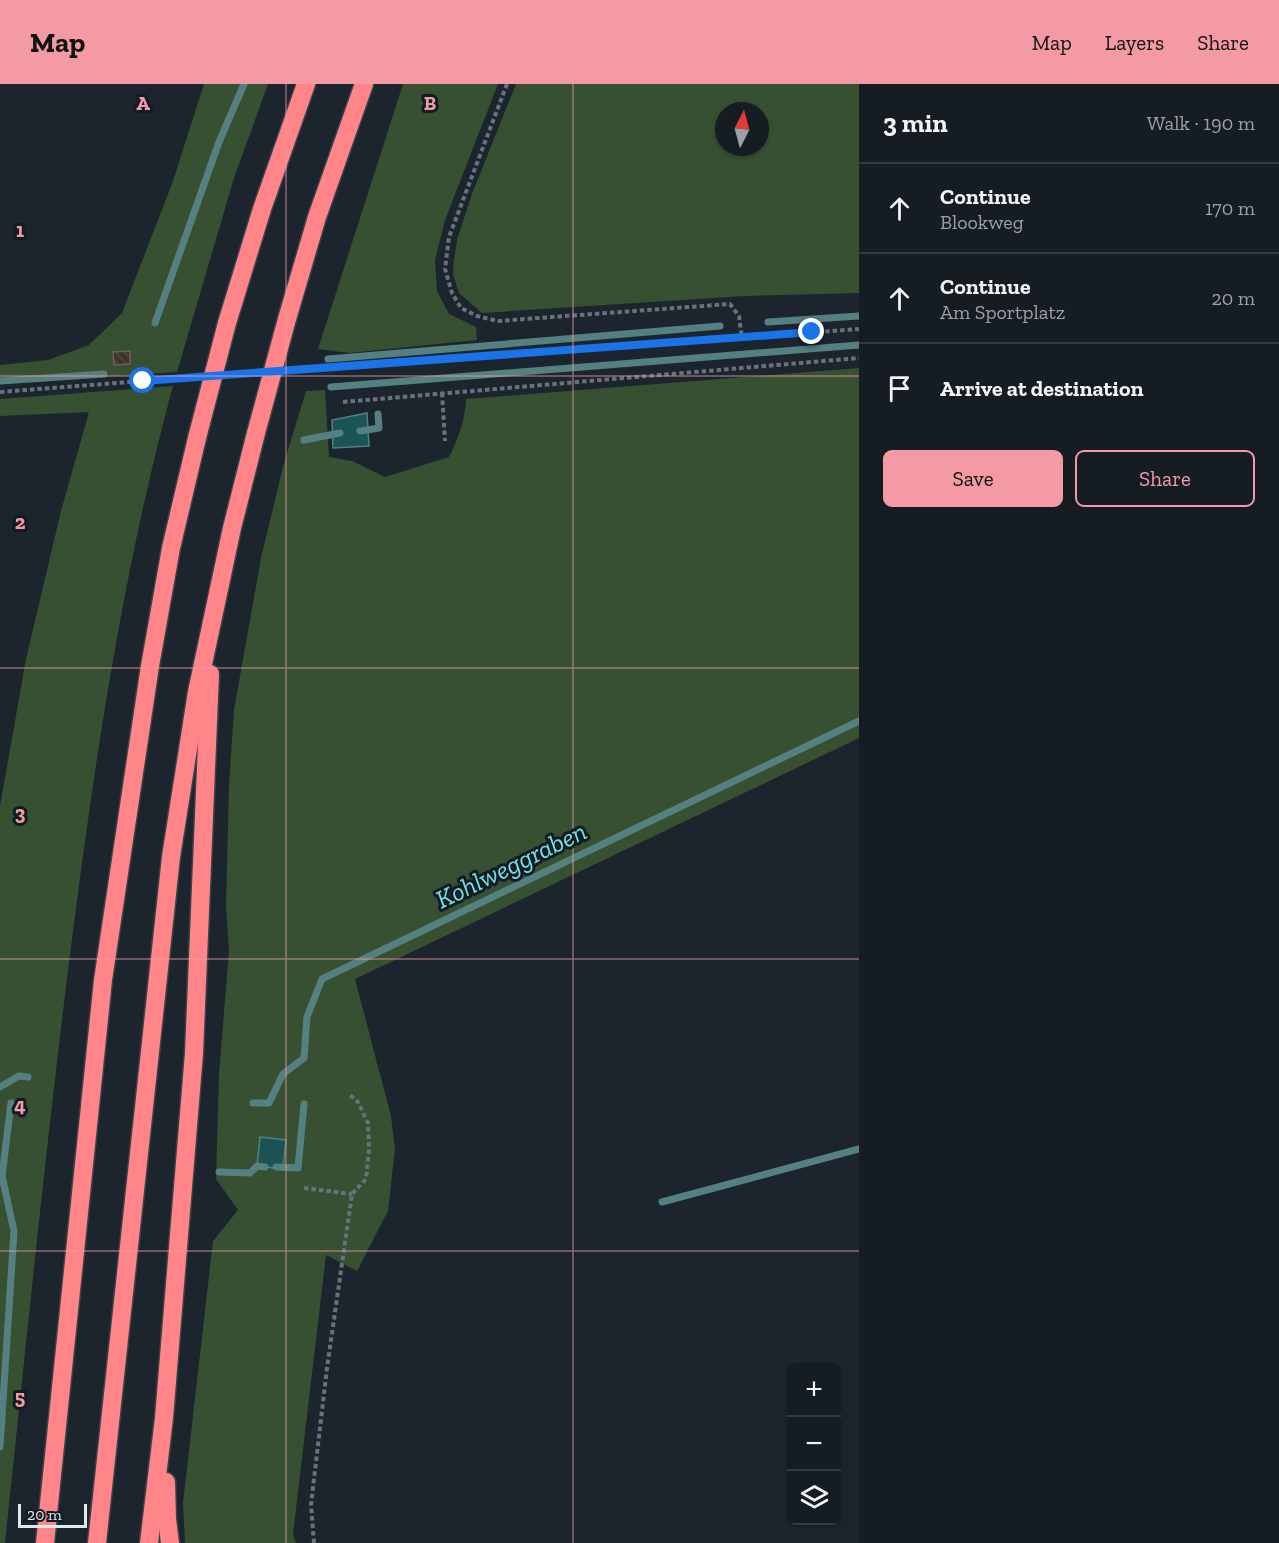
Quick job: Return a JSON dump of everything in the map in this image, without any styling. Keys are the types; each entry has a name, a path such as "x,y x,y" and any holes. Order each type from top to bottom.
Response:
{"highway":[{"path":"45,1543 104,980 150,666 171,549 227,323 262,209 306,84"},
{"path":"97,1543 171,856 197,692 232,528 287,319 317,217 364,84"},
{"path":"149,1543 164,1418 194,1053 212,625"},
{"path":"164,1418 167,1519 170,1543"}],"path":[{"path":"507,84 449,237 445,269 452,293 461,308 477,316 498,321 730,304 739,316 742,338"},
{"path":"291,370 859,329"},
{"path":"343,402 859,358"},
{"path":"223,375 257,373"},
{"path":"0,392 201,377"},
{"path":"442,393 445,441"},
{"path":"314,1543 311,1505 327,1368 352,1194 366,1179 369,1149 368,1123 358,1102 349,1094"},
{"path":"304,1188 352,1194"}],"shaded area":[{"path":"204,84 268,84 234,178 177,372 0,384 0,365 48,360 89,345 122,313 172,184"},
{"path":"403,84 498,84 445,220 435,260 437,291 449,314 476,327 477,340 349,353 318,349"},
{"path":"516,84 859,84 859,293 744,296 482,313 459,293 453,274 457,240 472,194"},
{"path":"859,368 859,738 355,979 391,1116 395,1149 388,1211 357,1271 326,1255 293,1534 296,1543 185,1543 183,1503 213,1241 238,1210 216,1179 219,1075 229,950 226,908 229,786 234,710 261,558 284,463 306,391 325,390 329,457 352,461 385,477 449,457 461,428 466,399"},
{"path":"173,386 155,455 125,595 90,805 53,1096 5,1543 0,1543 0,806 26,659 61,511 89,412 0,416 0,399"},
{"path":"367,413 369,446 333,448 332,420"},
{"path":"260,1137 286,1140 283,1169 257,1166"}],"building":[{"path":"130,351 130,364 114,365 113,352"}],"waterway":[{"path":"155,323 219,142 244,84"},
{"path":"768,322 859,316"},
{"path":"328,359 720,326"},
{"path":"331,387 859,345"},
{"path":"0,381 104,374"},
{"path":"360,431 379,428 378,414"},
{"path":"304,440 340,433"},
{"name":"Kohlweggraben","path":"253,1103 269,1103 283,1074 304,1058 307,1017 322,979 859,721"},
{"name":"Kohlweggraben","path":"0,1087 19,1076 28,1077"},
{"path":"0,1447 14,1231 2,1176 11,1103"},
{"path":"276,1167 298,1168 304,1104"},
{"path":"662,1202 859,1149"},
{"path":"219,1172 250,1173 257,1166 265,1167"}],"route":[{"path":"143,381 812,332"}]}
